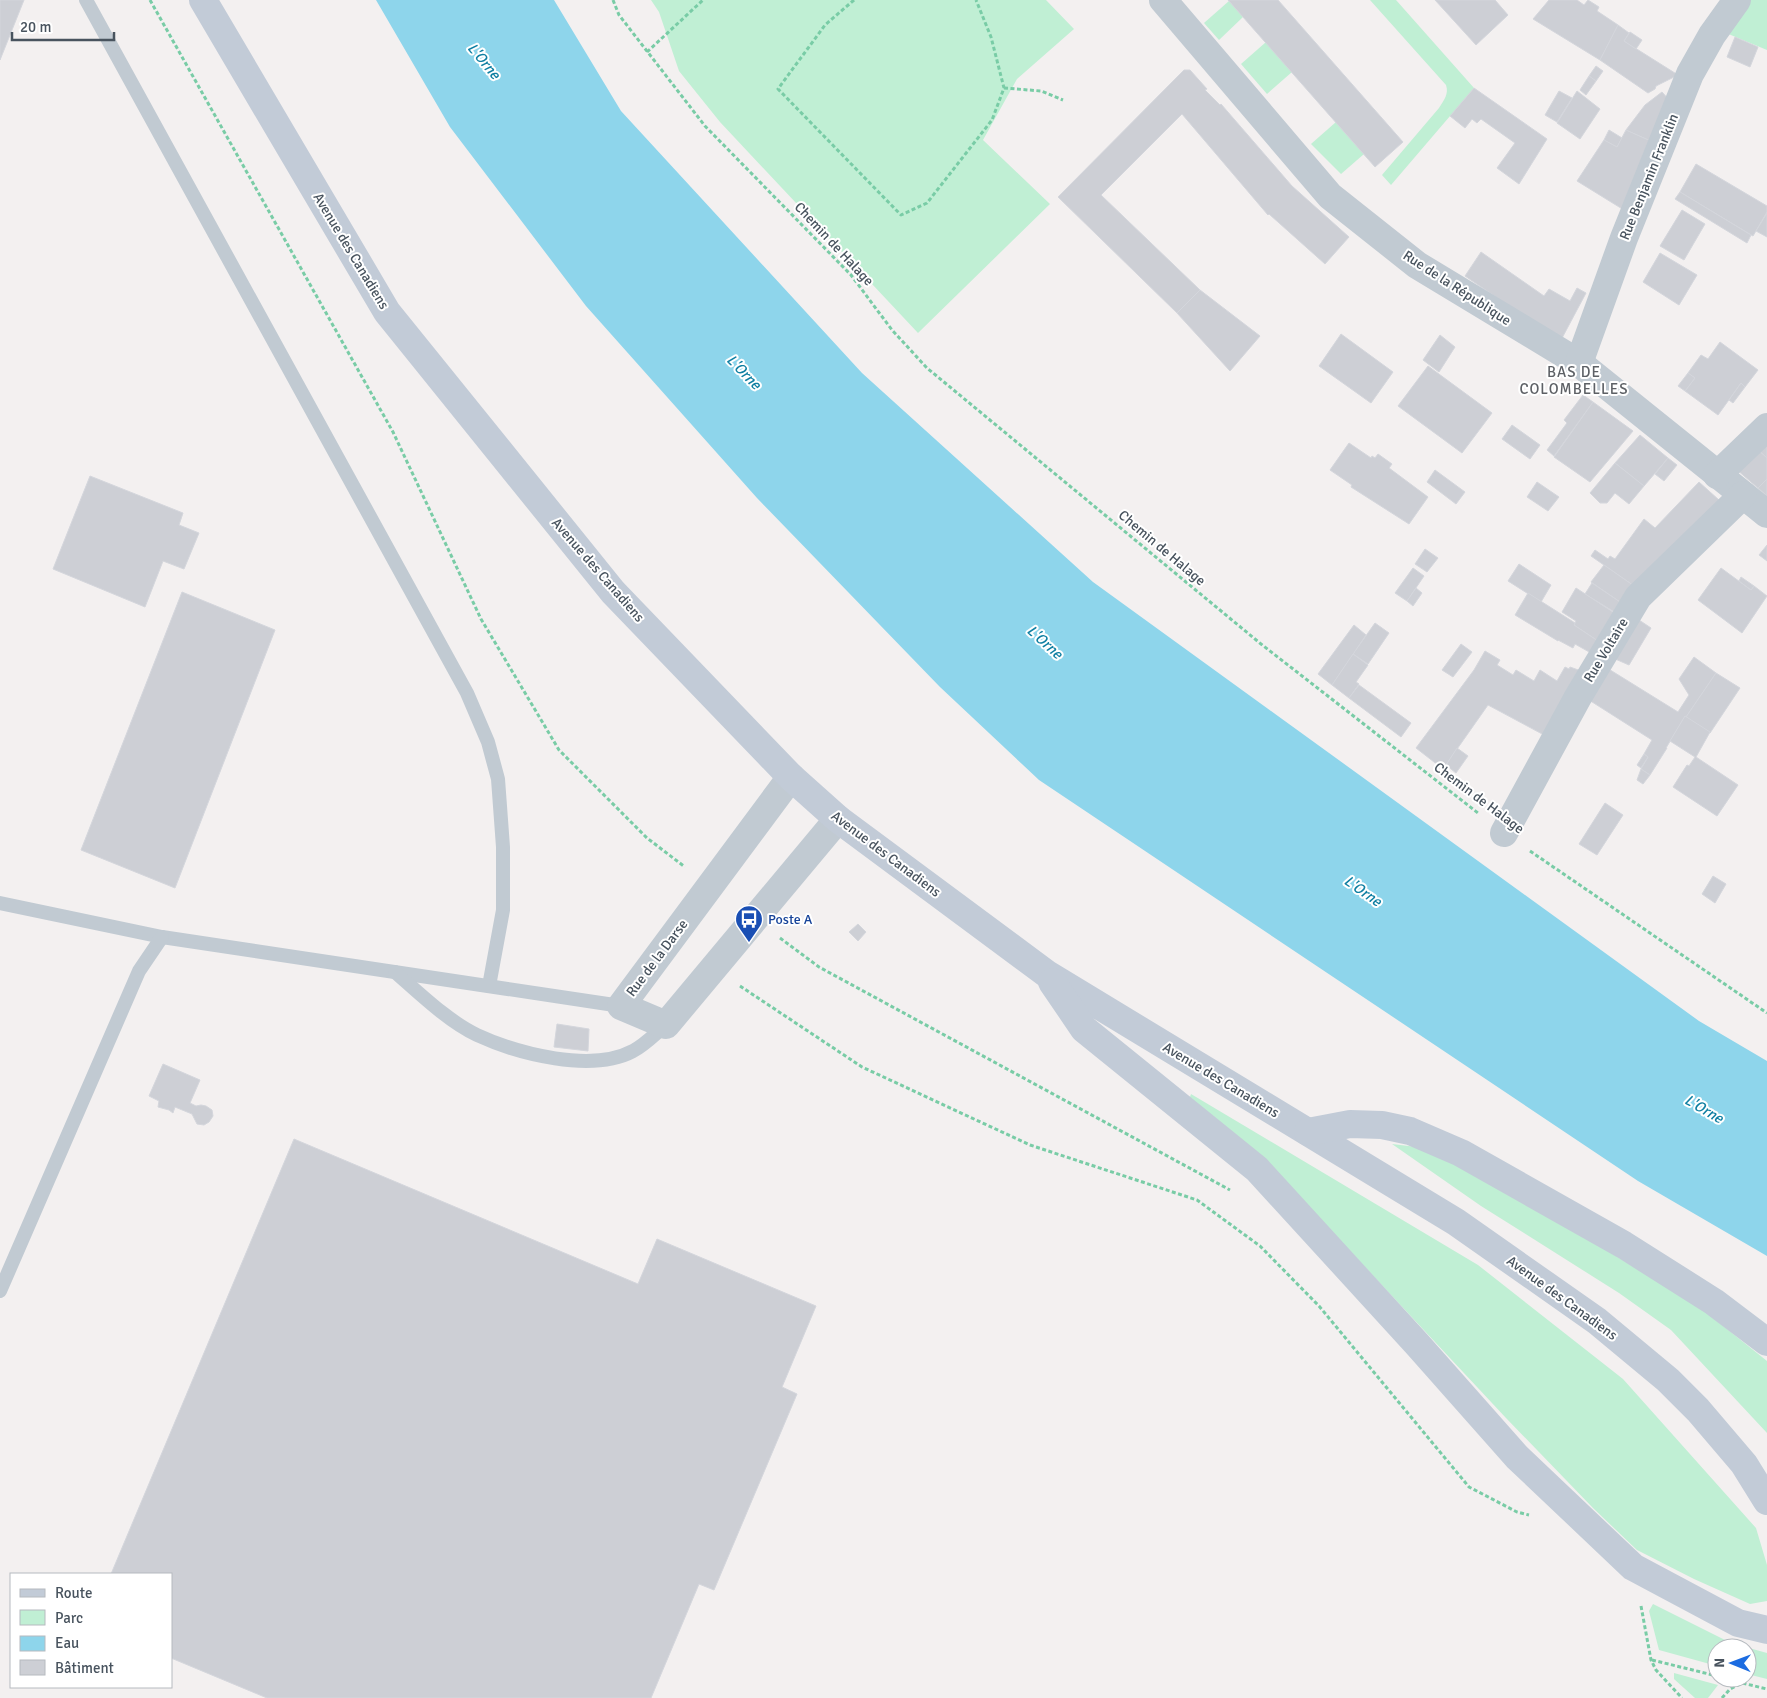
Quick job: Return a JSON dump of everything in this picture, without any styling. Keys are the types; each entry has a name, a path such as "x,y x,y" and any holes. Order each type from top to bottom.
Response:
{"street":[{"name":"Avenue des Canadiens","path":"203,0 387,312 613,592 791,777 838,819 1047,974 1456,1222 1597,1321 1668,1380 1698,1410 1744,1464 1767,1501"},
{"name":"Rue de la République","path":"1162,0 1330,196 1417,265 1579,364 1767,514"},
{"name":"Rue Benjamin Franklin","path":"1579,364 1624,238 1690,74 1712,35 1737,0"},
{"path":"1717,475 1767,427"},
{"name":"Rue Voltaire","path":"1504,832 1578,697 1638,596 1743,495"},
{"name":"Rue de la Darse","path":"666,1024 622,1006 791,777"},
{"path":"666,1024 838,819"},
{"path":"1047,974 1084,1029 1257,1169 1417,1344 1517,1458 1633,1568 1738,1623 1767,1630"},
{"path":"1308,1132 1350,1124 1382,1125 1410,1131 1460,1153 1624,1245 1714,1302 1767,1342"}],"lane":[{"path":"86,0 467,693 488,742 498,780 503,847 503,910 490,986"},
{"path":"0,903 162,937 622,1006"},
{"path":"0,1291 139,971 162,937"},
{"path":"394,972 435,1007 476,1035 517,1051 572,1061 603,1060 633,1051 666,1024"}],"path":[{"path":"150,0 392,432 485,628 559,750 647,838"},
{"name":"Chemin de Halage","path":"613,0 619,15 705,126 852,275 892,330 927,368 1261,644 1504,832 1767,1013"},
{"path":"647,52 703,0"},
{"path":"854,0 825,24 778,89 901,214 927,203 992,120 1004,88 991,38 976,0"},
{"path":"1004,88 1040,91 1063,100"},
{"path":"819,967 1237,1194"},
{"path":"714,968 862,1067 1030,1145 1197,1200 1260,1246 1319,1306 1469,1486 1517,1512 1534,1515"},
{"path":"1633,1568 1651,1660 1656,1670 1682,1698"},
{"path":"1651,1660 1707,1674"},
{"path":"1722,1698 1732,1688"}],"green space":[{"path":"651,0 1046,0 1074,29 1017,79 983,140 1050,204 918,333 720,122 679,71 659,12"},
{"path":"1370,0 1396,0 1474,88 1391,185 1382,175 1439,108 1446,97 1447,88"},
{"path":"1751,0 1767,0 1767,50 1726,33"},
{"path":"1229,1 1243,17 1219,40 1204,23"},
{"path":"1266,42 1292,72 1267,94 1241,64"},
{"path":"1336,122 1364,154 1341,174 1311,144"},
{"path":"1191,1094 1478,1265 1623,1379 1756,1528 1767,1565 1767,1601 1750,1604 1694,1579 1637,1550 1593,1508 1506,1418 1292,1189 1189,1100"},
{"path":"1392,1144 1417,1147 1486,1176 1702,1309 1767,1361 1767,1433 1671,1330 1619,1293 1481,1206"},
{"path":"1653,1604 1721,1638 1707,1638 1707,1663 1659,1650 1649,1611"},
{"path":"1757,1650 1767,1653 1767,1679 1757,1676"},
{"path":"1674,1673 1707,1682 1707,1688 1716,1688 1708,1698 1695,1698 1674,1679"}],"water":[{"name":"L'Orne","path":"376,0 554,0 621,111 862,373 1093,582 1699,1021 1767,1061 1767,1256 1638,1181 1039,780 940,687 757,498 586,306 450,127"}],"building":[{"path":"0,0 24,0 0,60"},
{"path":"1228,0 1278,0 1403,142 1375,167"},
{"path":"1435,0 1495,0 1508,15 1476,45"},
{"path":"1549,0 1577,0 1584,5 1588,0 1599,7 1597,11 1618,25 1600,60 1533,19"},
{"path":"1618,25 1629,33 1624,41 1678,75 1656,86 1655,89 1648,93 1600,60"},
{"path":"1630,32 1642,40 1636,49 1624,41"},
{"path":"1735,37 1758,47 1750,67 1727,57"},
{"path":"1596,66 1603,71 1596,81 1589,76"},
{"path":"1184,70 1190,70 1207,89 1205,90 1221,104 1292,186 1349,237 1325,264 1268,215 1182,114 1101,195 1200,290 1177,313 1058,197"},
{"path":"1589,76 1596,81 1586,95 1580,90"},
{"path":"1474,88 1547,139 1519,184 1497,168 1515,143 1481,119 1477,123 1472,119 1465,128 1450,116"},
{"path":"1559,91 1572,98 1557,122 1545,115"},
{"path":"1577,91 1600,109 1580,139 1557,123"},
{"path":"1662,92 1671,102 1655,143 1626,130 1645,105"},
{"path":"1609,130 1622,138 1617,147 1604,140"},
{"path":"1626,130 1655,143 1624,210 1577,181 1604,140 1617,147"},
{"path":"1696,164 1767,206 1767,212 1753,236 1680,192"},
{"path":"1680,192 1751,235 1747,243 1675,199"},
{"path":"1682,210 1705,224 1684,260 1660,246"},
{"path":"1767,213 1767,237 1756,231"},
{"path":"1481,252 1544,296 1549,289 1570,301 1577,288 1586,293 1561,340 1465,276"},
{"path":"1660,253 1697,275 1679,305 1643,282"},
{"path":"1200,290 1260,336 1230,371 1177,313"},
{"path":"1341,334 1393,372 1371,403 1319,366"},
{"path":"1440,335 1455,347 1439,372 1423,360"},
{"path":"1720,342 1758,370 1745,387 1741,383 1718,415 1685,391 1695,378 1688,373 1701,355 1708,359"},
{"path":"1428,366 1492,413 1462,453 1398,406"},
{"path":"1688,373 1695,378 1685,391 1678,386"},
{"path":"1741,383 1745,387 1733,403 1729,400"},
{"path":"1583,395 1593,402 1554,456 1547,450 1567,423 1564,420"},
{"path":"1593,402 1633,431 1590,482 1554,457"},
{"path":"1512,425 1540,445 1530,459 1502,439"},
{"path":"1640,435 1668,458 1644,486 1615,463"},
{"path":"1767,436 1767,458 1756,448"},
{"path":"1349,443 1371,458 1372,456 1375,458 1378,454 1392,464 1389,468 1428,497 1409,524 1351,487 1352,485 1330,470"},
{"path":"1756,448 1767,458 1767,479 1758,488 1736,469"},
{"path":"1668,458 1677,465 1664,481 1655,474"},
{"path":"1615,463 1644,486 1629,504 1615,493 1607,503 1600,503 1590,493"},
{"path":"1435,470 1465,492 1456,504 1427,482"},
{"path":"90,476 183,513 179,525 199,533 184,569 163,561 145,607 53,569"},
{"path":"1767,479 1767,496 1758,488"},
{"path":"1537,482 1559,497 1548,511 1527,497"},
{"path":"1699,482 1719,500 1637,588 1591,556 1595,550 1608,559 1610,556 1615,559 1644,519 1655,528"},
{"path":"1767,545 1767,561 1759,555"},
{"path":"1425,549 1438,558 1427,572 1415,564"},
{"path":"1519,564 1551,585 1541,602 1508,581"},
{"path":"1604,565 1637,588 1623,604 1591,582"},
{"path":"1413,568 1424,576 1407,601 1395,593"},
{"path":"1721,568 1751,590 1754,586 1767,596 1742,633 1698,600"},
{"path":"1741,577 1754,586 1751,590 1739,581"},
{"path":"1592,583 1623,604 1616,613 1585,594"},
{"path":"1416,588 1422,593 1413,606 1407,601"},
{"path":"1576,588 1616,614 1598,641 1574,625 1576,621 1562,612"},
{"path":"182,592 275,630 175,888 81,850"},
{"path":"1528,593 1575,623 1574,625 1598,641 1591,653 1575,644 1573,648 1558,641 1515,615"},
{"path":"1636,618 1651,628 1629,665 1613,658"},
{"path":"1375,623 1389,633 1368,664 1353,654"},
{"path":"1354,625 1366,635 1332,685 1318,674"},
{"path":"1461,644 1472,652 1453,677 1442,670"},
{"path":"1485,651 1500,660 1497,665 1513,675 1516,670 1534,681 1540,670 1557,681 1565,667 1581,671 1544,735 1488,705 1443,769 1416,748 1474,670"},
{"path":"1353,654 1368,665 1356,682 1359,684 1349,698 1332,685"},
{"path":"1694,657 1716,673 1685,716 1650,775 1641,769 1648,757 1644,754 1652,740 1589,700 1607,668 1678,712 1689,695 1679,679"},
{"path":"1716,673 1740,688 1710,733 1686,717"},
{"path":"1359,685 1411,723 1401,737 1349,698"},
{"path":"1685,716 1710,732 1696,757 1738,785 1717,816 1673,787 1687,765 1689,766 1695,757 1670,741"},
{"path":"1457,748 1468,756 1456,773 1446,765"},
{"path":"1644,754 1648,757 1641,768 1637,765"},
{"path":"1641,769 1650,775 1643,784 1637,780"},
{"path":"1605,803 1623,815 1597,855 1579,844"},
{"path":"1713,876 1726,884 1715,903 1702,894"},
{"path":"858,924 866,932 858,941 849,932"},
{"path":"557,1024 589,1029 588,1051 554,1047"},
{"path":"163,1064 200,1080 190,1103 196,1106 206,1106 212,1110 213,1116 209,1122 204,1125 197,1124 192,1114 175,1107 173,1113 158,1107 159,1101 149,1096"},
{"path":"294,1139 638,1284 657,1239 816,1306 782,1387 797,1394 714,1590 699,1584 651,1698 267,1698 172,1658 172,1573 111,1573"}],"place":[{"name":"Poste A","path":"749,943"}],"district":[{"name":"BAS DE COLOMBELLES","path":"1574,380"}]}
